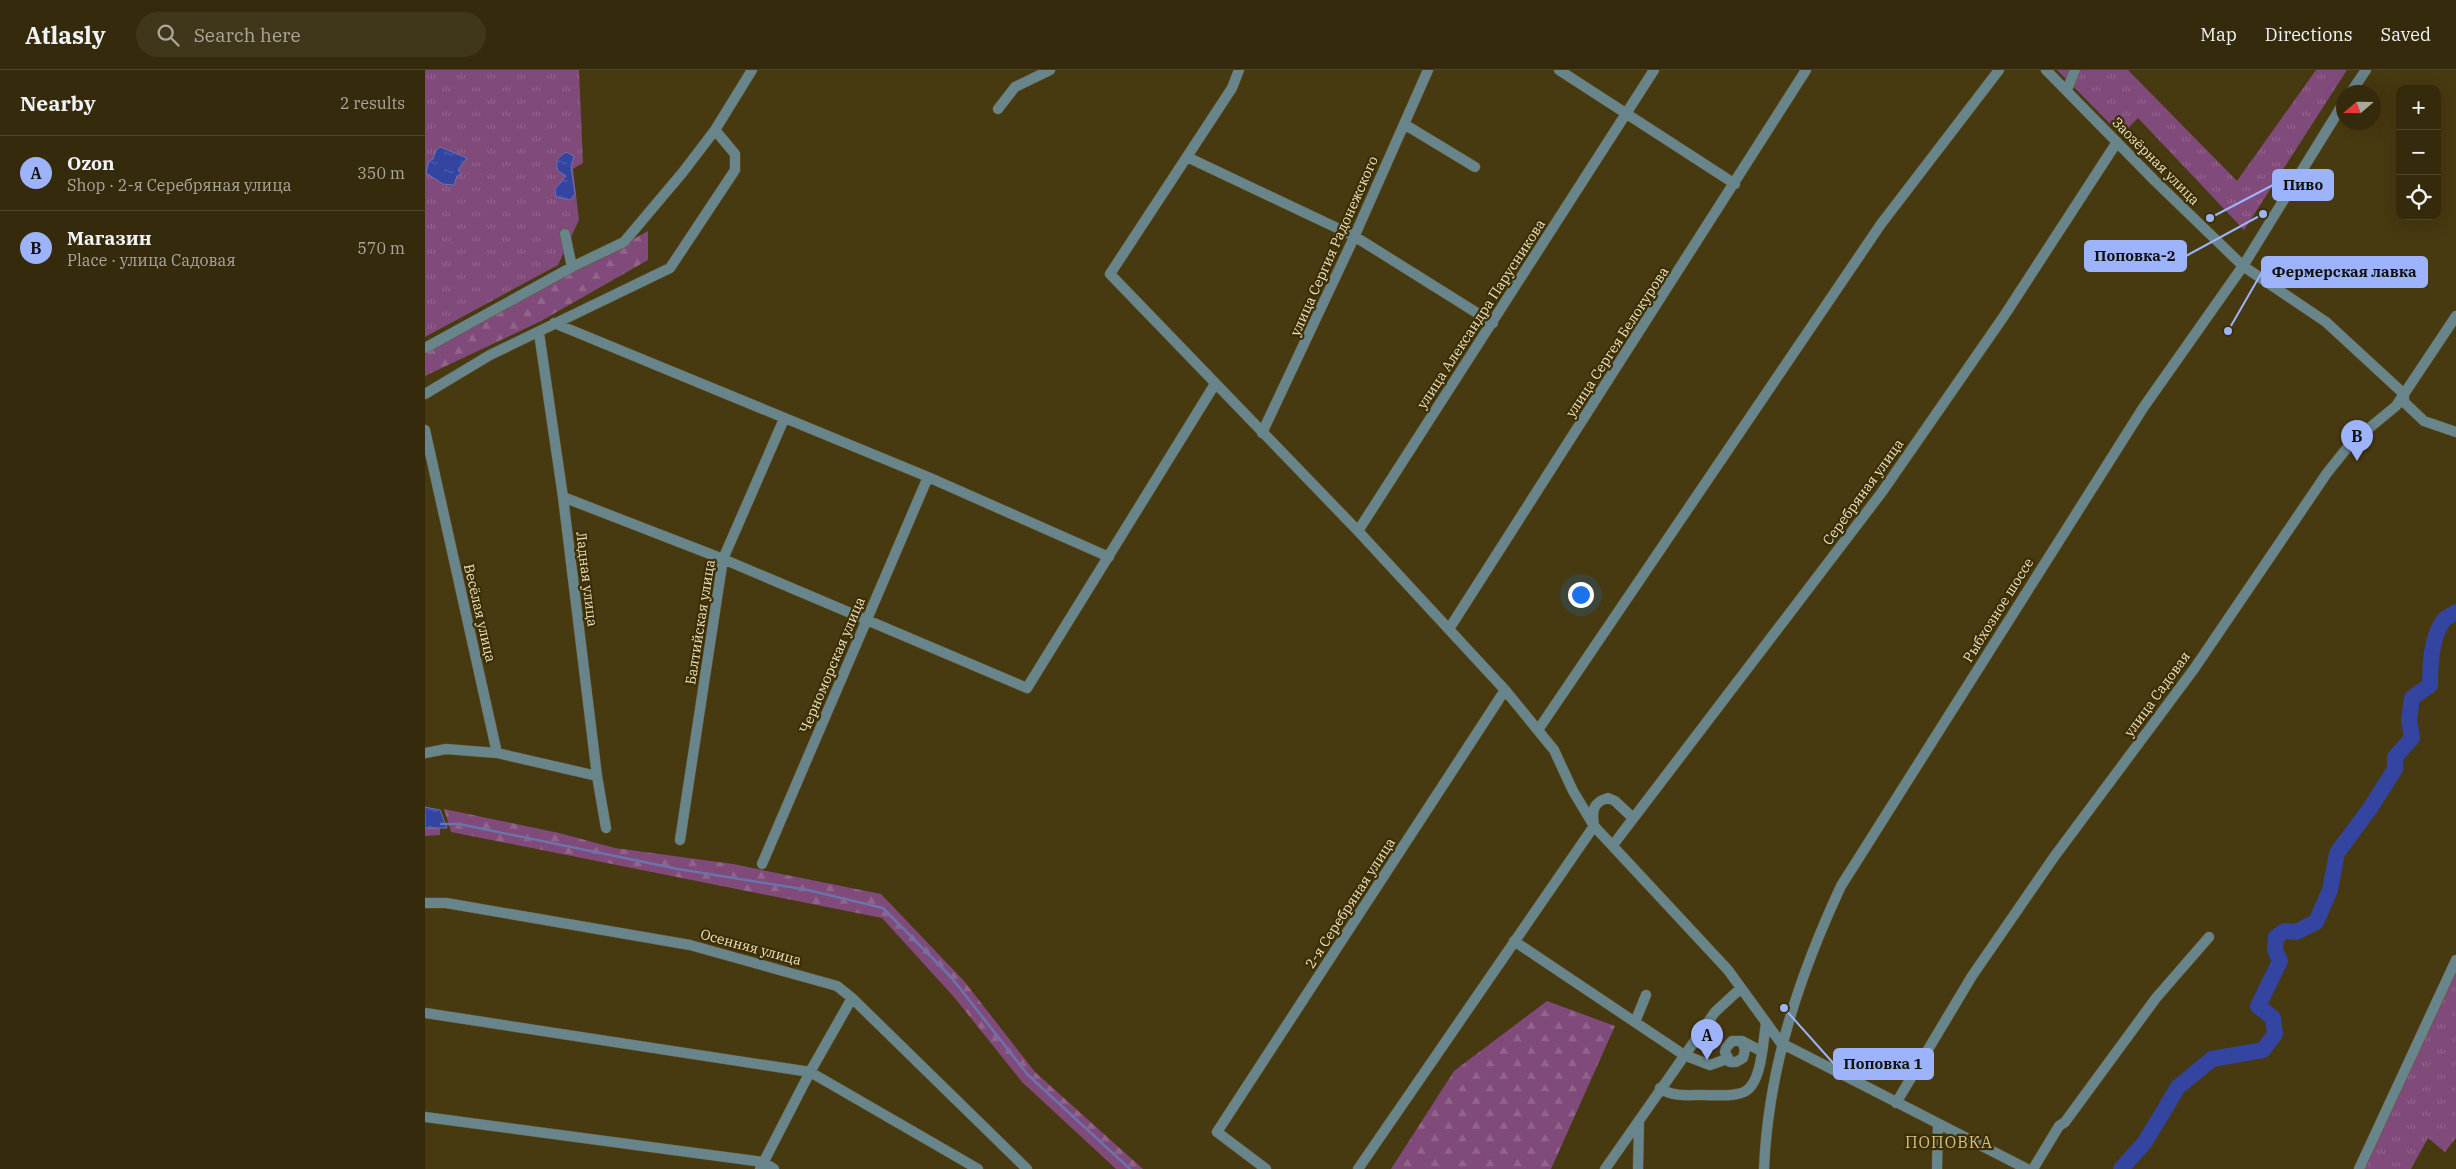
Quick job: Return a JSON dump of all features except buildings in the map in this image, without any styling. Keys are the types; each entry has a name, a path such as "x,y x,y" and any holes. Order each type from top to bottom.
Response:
{"street":[{"path":"425,348 572,267 624,242 683,172 715,130 752,70"},
{"path":"998,109 1015,87 1050,70"},
{"path":"1239,70 1231,88 1110,274 1358,531 1505,690 1554,750 1573,791 1594,826 1613,844 1728,970 1781,1043 2027,1169"},
{"name":"улица Сергия Радонежского","path":"1262,433 1354,236 1428,70"},
{"path":"1559,70 1735,184"},
{"path":"1627,113 1654,70"},
{"name":"улица Сергея Белокурова","path":"1449,629 1735,184 1806,70"},
{"path":"1538,730 1881,224 1999,70"},
{"name":"Заозёрная улица","path":"2047,70 2243,266 2326,322 2404,394 2404,402 2424,421 2456,432"},
{"path":"2067,90 2075,70"},
{"path":"2356,85 2366,70"},
{"name":"улица Александра Парусникова","path":"1358,531 1627,113"},
{"name":"Рыбхозное шоссе","path":"1764,1169 1769,1108 1781,1043 1822,927 1857,858 2143,408 2243,266 2336,115"},
{"path":"1404,124 1475,167"},
{"path":"425,394 490,355 539,333 553,323 670,268 735,170 735,154 715,130"},
{"name":"Серебряная улица","path":"1613,844 1882,492 2004,316 2117,142"},
{"path":"1187,157 1354,236 1493,323"},
{"path":"565,234 572,267"},
{"name":"улица Садовая","path":"1896,1103 1972,976 2054,857 2193,669 2327,473 2351,443 2396,406 2456,316"},
{"path":"553,323 928,477 1109,557"},
{"name":"Ладная улица","path":"539,333 563,497 597,776 606,828"},
{"path":"563,497 723,559 1027,688 1215,384"},
{"name":"Балтийская улица","path":"680,840 723,559 784,419"},
{"name":"Весёлая улица","path":"425,430 497,753"},
{"name":"Черноморская улица","path":"762,864 865,620 928,477"},
{"name":"2-я Серебряная улица","path":"1266,1169 1217,1132 1505,690"},
{"path":"425,753 446,749 497,753 597,776"},
{"path":"1358,1169 1594,826 1593,810 1602,799 1608,798 1615,801 1633,818"},
{"name":"Осенняя улица","path":"425,902 446,903 690,945 837,986 853,998 1027,1169"},
{"path":"2033,1169 2059,1126 2065,1122 2156,998 2209,937"},
{"path":"1514,940 1684,1055 1709,1065 1727,1058 1736,1062 1743,1058 1745,1050 1742,1041"},
{"path":"2359,1169 2456,960"},
{"path":"1605,1169 1715,1012 1741,988"},
{"path":"1635,1022 1646,995"},
{"path":"761,1166 810,1072 853,998"},
{"path":"425,1013 810,1072 978,1169"},
{"path":"1660,1088 1671,1094 1726,1095 1744,1092 1752,1086 1757,1078 1766,1023"},
{"path":"1727,1058 1725,1052 1729,1044 1736,1040 1742,1041 1761,1051"},
{"path":"425,1117 774,1169"},
{"path":"1638,1169 1639,1120"},
{"path":"1937,1169 1938,1125"}],"green space":[{"path":"425,70 579,70 583,163 573,169 579,220 558,265 425,337","holes":["574,156 571,166 575,194 570,200 564,180"]},
{"path":"2057,70 2128,70 2237,181 2316,70 2347,70 2244,230 2138,118 2121,135"},
{"path":"648,231 648,260 541,321 425,376 425,352"},
{"path":"444,809 559,833 615,848 733,864 881,894 964,981 1035,1072 1143,1169 1116,1169 1022,1082 954,997 882,918 451,832"},
{"path":"425,828 440,828 440,835 425,836"},
{"path":"2456,969 2456,1138 2445,1152 2428,1138 2411,1169 2362,1169"},
{"path":"1547,1001 1615,1026 1551,1169 1391,1169 1454,1071"}],"water":[{"path":"440,147 467,158 458,170 461,174 457,176 454,185 443,184 426,173 429,161 433,159 436,150"},
{"path":"566,152 574,156 571,166 575,194 570,200 556,197 555,189 566,176 558,171 557,162"},
{"path":"425,807 440,810 447,828 425,828"}],"waterway":[{"path":"2121,1169 2145,1142 2178,1087 2212,1059 2263,1050 2275,1034 2273,1018 2258,1006 2280,961 2275,950 2276,937 2285,931 2296,932 2316,922 2330,890 2337,853 2371,807 2395,769 2395,757 2412,738 2409,720 2412,698 2430,685 2431,661 2436,636 2443,621 2456,612"},
{"path":"441,824 459,824 678,869 808,890 883,908 951,977 1028,1075 1130,1169"}],"place":[{"name":"Поповка-2","path":"2263,214"},
{"name":"Пиво","path":"2210,218"},
{"name":"Фермерская лавка","path":"2228,331"},
{"name":"Магазин","path":"2357,461"},
{"name":"Поповка 1","path":"1784,1008"},
{"name":"Ozon","path":"1707,1060"}],"district":[{"name":"ПОПОВКА","path":"1949,1142"}]}
